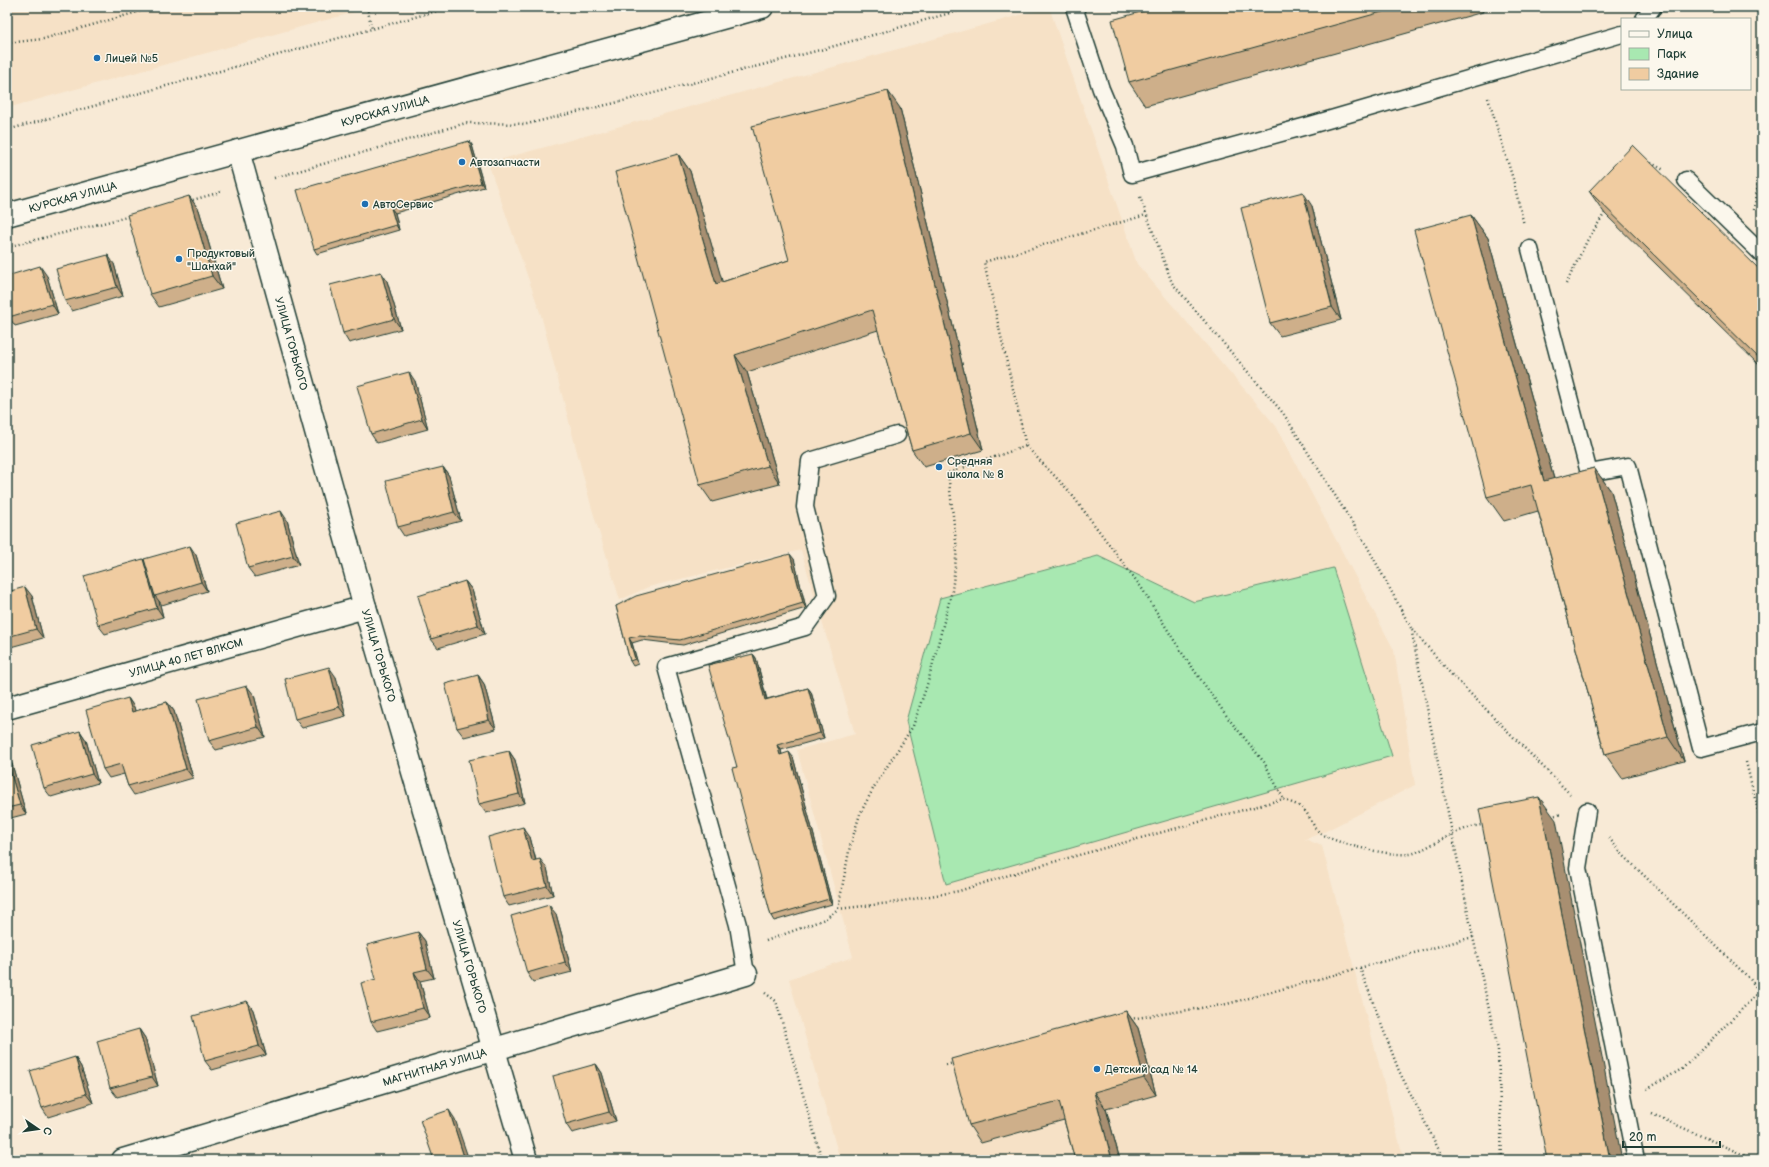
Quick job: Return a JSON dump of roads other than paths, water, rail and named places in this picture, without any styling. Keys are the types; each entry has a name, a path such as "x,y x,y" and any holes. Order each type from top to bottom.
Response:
{"street":[{"name":"КУРСКАЯ УЛИЦА","path":"7,215 238,150 762,7"},
{"name":"УЛИЦА ГОРЬКОГО","path":"238,150 365,607 526,1160"},
{"name":"УЛИЦА 40 ЛЕТ ВЛКСМ","path":"7,708 365,607"},
{"name":"МАГНИТНАЯ УЛИЦА","path":"124,1160 744,975"}],"lane":[{"path":"1074,7 1101,89 1125,146 1132,174 1314,124 1621,34"},
{"path":"1645,18 1653,7"},
{"path":"1686,180 1762,254"},
{"path":"1530,249 1589,473 1628,466 1702,748 1762,732"},
{"path":"744,975 738,925 666,667 805,627 827,596 804,507 810,461 897,435"},
{"path":"1587,811 1578,868 1636,1160"}],"place":[{"name":"Лицей №5","path":"97,58"},
{"name":"Автозапчасти","path":"462,162"},
{"name":"АвтоСервис","path":"365,204"},
{"name":"Продуктовый \"Шанхай\"","path":"179,259"},
{"name":"Cредняя школа № 8","path":"939,467"},
{"name":"Детский сад № 14","path":"1097,1069"}]}
